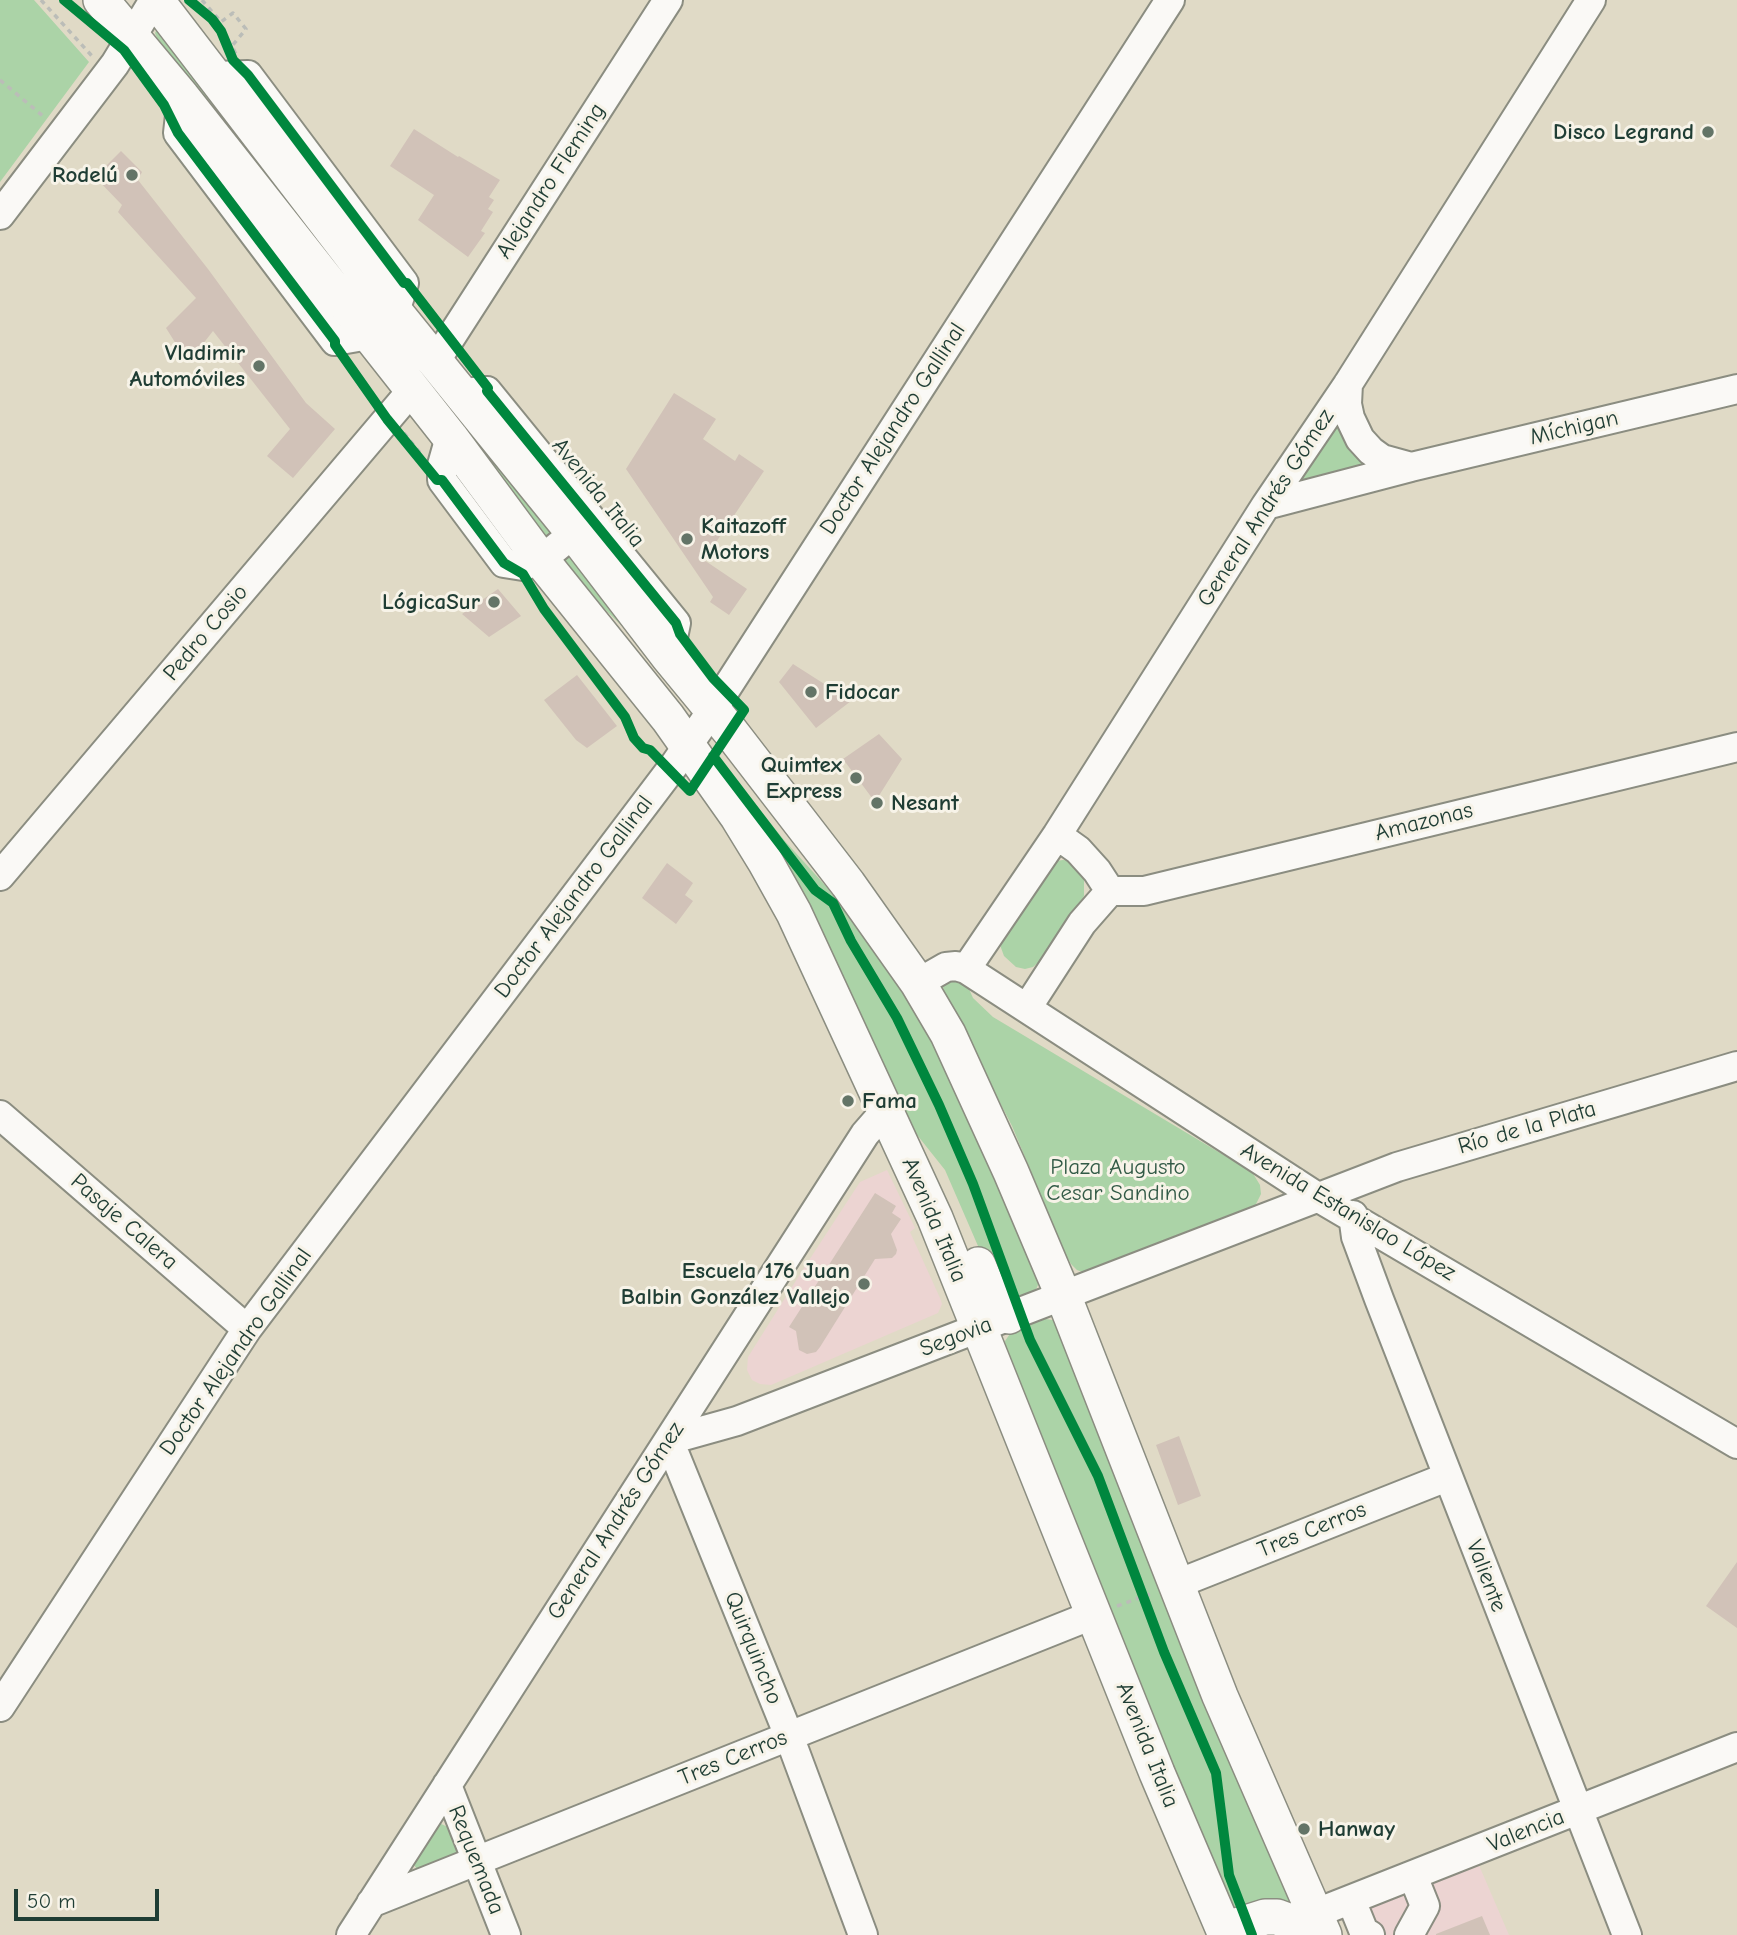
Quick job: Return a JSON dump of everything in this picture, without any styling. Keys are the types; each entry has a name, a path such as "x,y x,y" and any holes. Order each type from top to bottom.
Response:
{"main road":[{"name":"Avenida Italia","path":"101,0 124,49 182,97 450,437 541,560 572,596 687,746 738,817 788,903 906,1154 994,1322 1095,1615 1220,1933"},
{"name":"Avenida Italia","path":"155,0 231,75 395,312 713,709 848,884 918,983 948,1034 974,1088 1063,1294 1313,1928"},
{"path":"572,596 586,600 621,630 681,707 692,712 713,709"},
{"path":"687,746 696,742 707,742 717,750 806,851 848,884"},
{"path":"1220,1933 1265,1917 1277,1917 1313,1928"}],"street":[{"path":"0,215 124,49 155,0"},
{"name":"Alejandro Fleming","path":"435,362 668,0"},
{"name":"Doctor Alejandro Gallinal","path":"0,1707 247,1329 713,709 1170,0"},
{"name":"General Andrés Gómez","path":"967,969 1058,835 1266,505 1348,384 1591,0"},
{"path":"182,97 178,133 335,341 369,335"},
{"path":"1348,384 1347,404 1350,418 1360,439 1382,459 1411,467"},
{"name":"Míchigan","path":"1266,505 1411,467 1737,389"},
{"name":"Pedro Cosio","path":"0,876 412,390"},
{"name":"Avenida Italia","path":"460,393 487,391 676,623 669,657"},
{"path":"450,437 442,465 442,480 504,563 523,566 541,560"},
{"name":"Avenida Italia","path":"541,560 574,533"},
{"name":"Amazonas","path":"1110,891 1144,891 1737,747"},
{"path":"1027,1008 1082,923 1110,891 1078,850 1058,835"},
{"path":"918,983 946,967 967,969"},
{"name":"Avenida Estanislao López","path":"967,969 1319,1198 1353,1215 1737,1444"},
{"name":"Río de la Plata","path":"1319,1198 1397,1167 1737,1066"},
{"name":"General Andrés Gómez","path":"351,1935 636,1486 669,1440 865,1134 886,1110"},
{"name":"Pasaje Calera","path":"0,1115 247,1329"},
{"name":"Segovia","path":"669,1440 737,1421 1319,1198"},
{"name":"Valiente","path":"1353,1215 1362,1255 1627,1935"},
{"name":"Quirquincho","path":"669,1440 789,1736 863,1935"},
{"name":"Tres Cerros","path":"1177,1584 1447,1477"},
{"name":"Tres Cerros","path":"371,1903 1095,1615"},
{"name":"Valencia","path":"1313,1928 1351,1900 1737,1747"},
{"name":"Requemada","path":"447,1785 506,1935"},
{"path":"1409,1935 1425,1906 1413,1876"},
{"path":"1351,1900 1367,1934"}],"path":[{"path":"40,0 92,57 124,49"},
{"path":"189,0 212,19 222,34 233,60 231,75"},
{"path":"202,0 221,22 233,13 246,29 232,46 231,75"},
{"path":"0,80 61,134"},
{"path":"335,341 335,345 387,419 437,480 442,480"},
{"path":"1140,1584 1147,1601"},
{"path":"1095,1615 1147,1601 1177,1584"}],"shaded area":[{"name":"Escuela 176 Juan Balbin González Vallejo","path":"887,1170 915,1228 910,1232 940,1298 942,1304 938,1313 771,1385 752,1380 747,1370 748,1357 802,1271 860,1182"},
{"path":"1478,1863 1509,1935 1357,1935 1353,1926 1372,1905"}],"green space":[{"path":"0,0 34,0 89,62 0,182"},
{"path":"157,29 555,534 551,543 157,38"},
{"path":"1335,427 1342,431 1363,460 1365,469 1301,482 1300,480"},
{"path":"568,555 573,556 685,703 623,627 579,584 562,561"},
{"path":"722,762 784,840 854,917 928,1031 1041,1278 1034,1294 1012,1302 988,1269 945,1170 910,1126 719,763"},
{"path":"1056,861 1072,861 1084,877 1084,896 1040,961 1025,969 1016,967 1004,956 1000,945 1001,936"},
{"name":"Plaza Augusto Cesar Sandino","path":"952,977 965,980 973,998 993,1017 1252,1172 1260,1185 1261,1194 1254,1208 1085,1273 1077,1270 1065,1253 1012,1126 945,996 945,981"},
{"path":"1038,1318 1053,1320 1059,1325 1309,1935 1243,1935 1191,1819 1006,1352 1005,1341 1014,1328"},
{"path":"439,1823 450,1828 458,1845 456,1854 418,1870 412,1863"}],"building":[{"path":"414,129 500,180 489,197 494,200 488,209 493,212 481,231 485,233 468,257 418,220 434,195 390,166"},
{"path":"121,151 142,172 138,180 208,269 306,403 335,429 293,478 267,456 290,429 213,331 188,363 166,328 196,298 118,212 122,205 95,177"},
{"path":"674,393 716,419 703,439 735,461 739,454 764,471 704,560 747,589 729,615 710,602 713,597 626,469"},
{"name":"LógicaSur","path":"498,589 521,616 489,637 462,614"},
{"name":"Fidocar","path":"793,664 851,701 816,728 779,682"},
{"path":"577,675 617,726 587,748 576,740 544,700"},
{"path":"879,734 902,759 875,802 843,759"},
{"path":"667,863 693,883 685,895 693,901 676,924 642,898"},
{"path":"875,1193 896,1206 892,1213 901,1219 891,1234 896,1254 892,1258 875,1259 820,1347 816,1352 807,1354 799,1350 796,1331 789,1327"},
{"path":"1179,1436 1201,1496 1178,1505 1156,1445"},
{"path":"1737,1562 1737,1628 1706,1606"},
{"path":"1482,1916 1490,1935 1436,1935 1436,1934"}],"cycle path":[{"path":"64,0 124,50 164,105 178,133 335,341 335,345 387,419 437,480 442,480 504,563 523,574 544,609 625,717 634,738 643,748 650,750 690,791 744,710 713,678 680,634 676,623 487,391 488,388 407,283 404,283 248,75 233,60 221,31 212,19 189,0"},
{"path":"713,756 815,890 833,903 851,941 897,1018 939,1105 973,1184 1030,1340 1098,1476 1164,1652 1216,1773 1229,1875 1252,1935"}],"place":[{"name":"Disco Legrand","path":"1708,132"},
{"name":"Rodelú","path":"132,175"},
{"name":"Vladimir Automóviles","path":"259,366"},
{"name":"Kaitazoff Motors","path":"687,539"},
{"name":"LógicaSur","path":"494,602"},
{"name":"Fidocar","path":"811,692"},
{"name":"Quimtex Express","path":"856,778"},
{"name":"Nesant","path":"877,803"},
{"name":"Fama","path":"848,1101"},
{"name":"Escuela 176 Juan Balbin González Vallejo","path":"864,1284"},
{"name":"Hanway","path":"1304,1829"}]}
